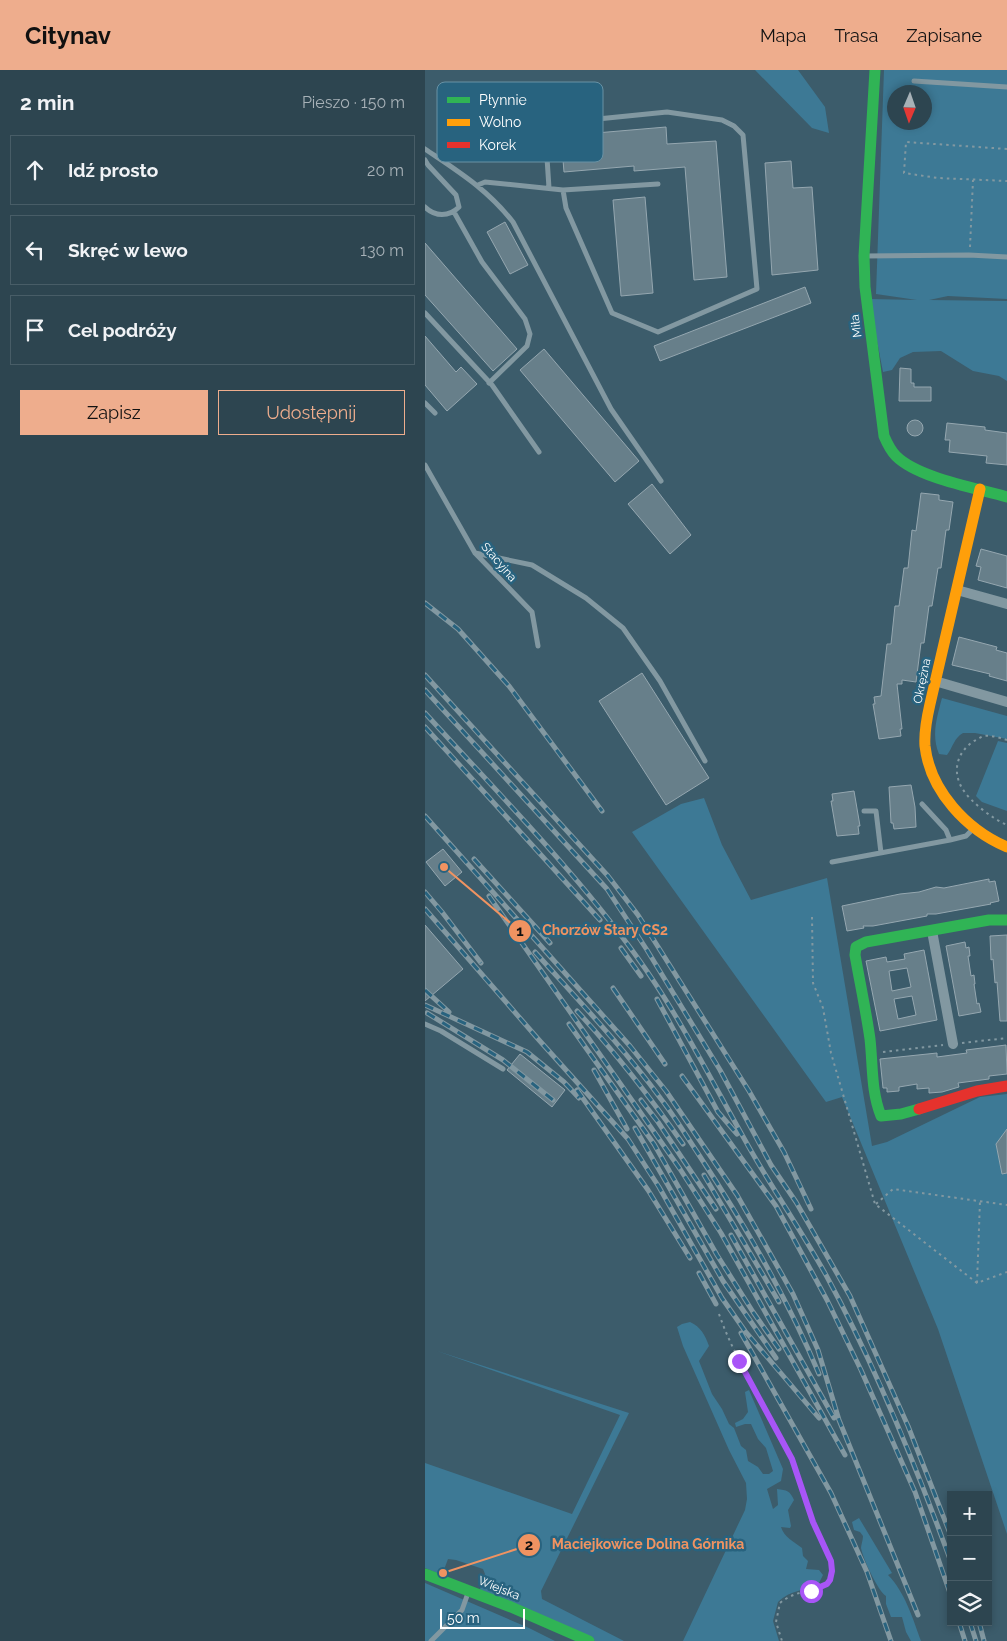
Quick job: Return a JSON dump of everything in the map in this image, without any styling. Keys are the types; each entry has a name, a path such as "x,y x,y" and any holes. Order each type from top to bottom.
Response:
{"street":[{"name":"Miła","path":"875,70 864,256 865,287 884,436 893,454 908,465 1007,496"},
{"name":"Okrężna","path":"981,489 976,503 925,731 928,762 935,780 943,793 973,828 987,839 1007,847"},
{"path":"957,590 1007,604"},
{"path":"935,681 1007,702"},
{"path":"1007,920 989,920 866,942 856,947 855,955 869,1036 875,1101 881,1116 901,1114 977,1090 1007,1086"},
{"path":"932,931 953,1044"},
{"name":"Wiejska","path":"425,1574 589,1641"}],"lane":[{"path":"914,81 1007,87"},
{"path":"563,190 566,208 612,312 659,332 757,289 743,135 734,126 722,120 667,112 603,118"},
{"path":"425,149 437,157"},
{"path":"425,160 456,195 459,207 454,212 442,215 429,211 425,207"},
{"path":"444,162 478,185 501,207 513,222 611,409 661,480"},
{"path":"547,162 549,188"},
{"path":"478,185 485,182 563,190 657,184"},
{"path":"454,212 482,262 525,319 530,334 527,346 489,383"},
{"path":"864,256 969,255 1007,257"},
{"path":"425,313 489,383 539,452"},
{"path":"425,402 435,414"},
{"name":"Stacyjna","path":"425,465 475,553 532,612 537,646"},
{"path":"475,553 532,565 586,598 623,628 660,681 705,761"},
{"path":"922,804 946,830 950,840"},
{"path":"864,812 875,810 881,853"},
{"path":"833,862 950,840 966,836 973,828"},
{"path":"425,1024 457,1040 503,1070"},
{"path":"431,1641 462,1610 469,1591"}],"path":[{"path":"1007,149 907,142 904,173 939,178 1007,181"},
{"path":"969,255 973,180"},
{"path":"1007,740 994,736 983,736 963,749 958,759 956,770 962,789 969,797 997,820 1007,825"},
{"path":"812,917 813,983 823,1008 831,1053 875,1204 977,1283"},
{"path":"870,1053 1007,1038"},
{"path":"875,1204 893,1189 1007,1206"},
{"path":"977,1283 980,1201"},
{"path":"977,1283 1007,1272"},
{"path":"719,1314 727,1338 792,1459 813,1522 831,1561 832,1574 827,1584 811,1591 794,1594 780,1603 776,1622 782,1641"}],"shaded area":[{"path":"755,70 798,70 825,107 829,133 812,128"},
{"path":"884,70 1007,70 1007,299 948,296 929,300 1007,301 1007,381 999,376 973,371 941,351 913,352 900,358 892,370 883,372 869,299 917,300 876,294"},
{"path":"942,698 1007,716 1007,739 975,733 963,733 956,740 947,755 939,754 935,733"},
{"path":"998,741 1007,743 1007,811 982,802 976,796"},
{"path":"704,798 722,845 751,900 827,878 872,1146 887,1142 980,1097 1007,1094 1007,1534 938,1329 842,1097 826,1102 632,832 681,804"},
{"path":"690,1322 702,1332 709,1346 699,1361 712,1394 729,1424 734,1428 741,1446 746,1450 748,1461 758,1467 763,1474 769,1474 773,1471 766,1448 758,1439 751,1424 736,1427 735,1423 743,1419 748,1412 745,1392 749,1390 783,1469 781,1481 767,1489 773,1509 778,1505 777,1489 789,1493 794,1500 788,1510 791,1526 790,1528 781,1527 782,1531 802,1548 803,1556 808,1561 806,1569 819,1570 823,1575 818,1585 793,1593 778,1602 773,1621 779,1641 683,1641 745,1510 747,1499 746,1483 729,1450 683,1346 677,1327"},
{"path":"437,1351 629,1413 541,1591 542,1599 624,1641 595,1641 480,1590 485,1574 483,1569 448,1559 442,1575 425,1568 425,1463 572,1514 620,1415"},
{"path":"859,1518 892,1573 888,1575 904,1598 921,1641 911,1641 906,1632 902,1617 891,1617 886,1604 886,1596 875,1582 862,1553 863,1536 860,1532 854,1530 852,1522"},
{"path":"425,1583 529,1628 555,1641 425,1641"}],"building":[{"path":"666,127 667,144 716,141 727,277 694,280 685,167 634,171 634,166 564,172 563,162 603,162 603,132"},
{"path":"791,161 793,188 812,187 818,270 772,275 765,163"},
{"path":"645,197 653,293 621,296 613,200"},
{"path":"505,222 528,265 510,274 487,232"},
{"path":"425,243 517,349 493,371 425,295"},
{"path":"805,287 811,303 660,361 654,346"},
{"path":"425,336 456,372 461,367 477,384 447,411 425,385"},
{"path":"544,349 639,461 615,482 520,370"},
{"path":"900,368 911,369 911,383 914,383 914,387 931,387 931,401 899,401"},
{"path":"912,420 918,420 923,425 921,434 912,436 907,431 907,425"},
{"path":"947,423 985,427 985,430 1007,433 1007,465 986,463 987,456 949,452 950,440 945,440"},
{"path":"652,484 691,535 670,554 628,504"},
{"path":"921,493 939,495 939,500 953,502 949,530 946,530 941,568 938,568 932,606 929,606 924,643 921,643 916,682 902,680 902,684 897,684 902,729 900,729 901,736 879,739 873,704 875,704 874,697 881,696 887,644 891,644 895,606 899,606 904,568 908,568 912,530 916,531"},
{"path":"981,549 1007,556 1007,588 978,580 981,567 976,566"},
{"path":"959,637 997,647 996,650 1007,653 1007,681 989,676 990,674 952,665"},
{"path":"642,673 709,778 666,805 599,701"},
{"path":"911,785 916,827 894,829 893,823 891,823 889,787"},
{"path":"854,791 860,826 858,826 859,834 837,836 831,801 833,801 832,794"},
{"path":"443,849 462,872 445,886 426,862"},
{"path":"989,879 989,882 995,881 999,901 873,926 863,926 864,928 847,931 842,906 919,892 936,887 944,888"},
{"path":"425,925 463,969 425,1001"},
{"path":"1007,935 1007,1021 1000,1021 997,982 995,983 993,959 991,960 990,936"},
{"path":"965,942 966,948 969,947 970,956 968,956 971,976 974,975 977,1004 979,1003 981,1012 959,1016 946,946"},
{"path":"924,950 937,1020 880,1031 866,961 886,957 887,962 905,959 904,954","holes":["907,968 911,987 892,991 889,971","912,996 916,1015 898,1019 894,999"]},
{"path":"1006,1045 1007,1074 989,1076 989,1079 958,1083 959,1087 942,1092 929,1093 929,1088 917,1089 917,1084 899,1087 899,1091 887,1092 887,1088 883,1088 880,1059 937,1053 937,1057 967,1053 966,1050"},
{"path":"520,1054 565,1090 552,1107 507,1070"},
{"path":"1007,1129 1007,1173 1002,1174 996,1144"}],"railway":[{"path":"425,603 458,629 509,686 602,811"},
{"path":"425,675 608,876 638,915 749,1091 784,1152 811,1209"},
{"path":"425,690 607,889 647,950 720,1070 771,1165 796,1202 850,1296 908,1426 947,1526"},
{"path":"425,713 587,893 637,957 668,1004 750,1149 817,1259 862,1345 894,1416 947,1551"},
{"path":"425,727 600,920"},
{"path":"425,816 630,1046 666,1091 737,1195 793,1294 818,1350 839,1420 918,1615"},
{"path":"474,859 550,943"},
{"path":"425,892 481,963"},
{"path":"489,896 680,1169 721,1233 845,1455"},
{"path":"425,909 628,1139 659,1187 722,1298 745,1331 819,1418"},
{"path":"621,948 641,976"},
{"path":"535,952 616,1042 676,1120 733,1208 764,1262 807,1345 819,1374"},
{"path":"613,988 665,1064"},
{"path":"425,990 449,1012"},
{"path":"657,999 718,1112 737,1134"},
{"path":"425,1005 527,1052 564,1082 579,1098"},
{"path":"577,1011 632,1076 683,1144"},
{"path":"427,1013 503,1060 553,1100"},
{"path":"569,1024 654,1144 717,1255 779,1349"},
{"path":"594,1070 627,1129"},
{"path":"682,1076 776,1206 827,1300 861,1370 915,1492 947,1584"},
{"path":"577,1090 648,1190 690,1258"},
{"path":"641,1100 658,1122 716,1209"},
{"path":"635,1128 723,1281 776,1358"},
{"path":"704,1175 779,1302"},
{"path":"731,1235 834,1418"},
{"path":"699,1273 716,1304"},
{"path":"741,1333 831,1493 867,1572 891,1641"},
{"path":"960,1626 965,1641"},
{"path":"971,1626 976,1641"},
{"path":"980,1626 984,1641"}],"traffic: fast":[{"path":"875,70 864,256 865,287 884,436 890,449 896,456 918,470 948,481 1007,497"},
{"path":"919,1109 901,1114 881,1116 874,1088 870,1039 855,955 856,947 866,942 989,920 1007,920"},
{"path":"425,1574 511,1607 589,1641"}],"traffic: slow":[{"path":"980,489 929,709 925,730 925,746 928,763 934,778 953,807 978,830 992,840 1007,847"}],"traffic: jam":[{"path":"919,1109 977,1091 1007,1086"}],"place":[{"name":"Chorzów Stary CS2","path":"444,867"},
{"name":"Maciejkowice Dolina Górnika","path":"443,1573"}],"route":[{"path":"739,1361 792,1459 813,1522 831,1561 832,1571 830,1580 827,1584 811,1591"}]}
